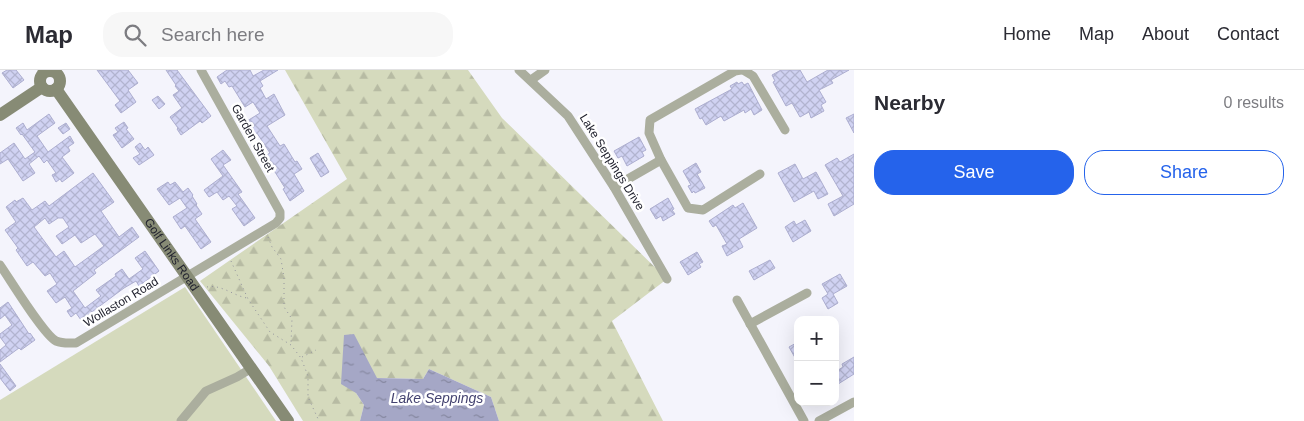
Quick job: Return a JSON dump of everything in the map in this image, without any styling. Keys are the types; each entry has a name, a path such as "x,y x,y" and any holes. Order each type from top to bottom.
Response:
{"main road":[{"path":"43,71 62,72 60,83 56,89 48,91 42,87 40,79 43,71"},
{"path":"0,114 42,87"},
{"name":"Golf Links Road","path":"56,89 288,421"}],"street":[{"name":"Garden Street","path":"202,70 280,212 280,218"},
{"name":"Lake Seppings Drive","path":"519,70 532,80 568,116 614,187 667,279"},
{"path":"532,80 545,70"},
{"path":"760,174 703,210 688,208 660,160 649,133 650,120 735,71 742,70 753,76 784,130"},
{"path":"614,187 660,160"},
{"name":"Wollaston Road","path":"0,264 50,335 55,340 64,343 76,343 266,230 280,218"},
{"path":"750,324 807,293"},
{"path":"737,300 804,421"},
{"path":"181,421 206,391 252,368"},
{"path":"819,421 854,402"}],"path":[{"path":"266,230 272,247 281,259 284,278 284,307 292,319 293,325 291,345"},
{"path":"226,253 248,299 270,332 291,345 301,358 308,376 308,397 319,421"},
{"path":"196,289 213,286 237,297 248,299"},
{"path":"301,358 316,350"}],"green space":[{"path":"285,70 468,70 502,118 667,279 612,321 663,421 499,421 491,397 429,369 423,379 377,378 356,393 364,405 360,421 303,421 269,366 200,281 347,179"},
{"path":"185,287 276,421 0,421 0,400"}],"water":[{"name":"Lake Seppings","path":"354,334 377,378 423,379 429,369 491,397 499,421 360,421 364,405 356,393 341,384 344,335"}],"building":[{"path":"7,70 16,70 24,80 13,88 2,73"},
{"path":"97,70 128,70 138,83 128,90 136,102 121,113 115,105 120,101"},
{"path":"166,70 177,70 211,116 202,123 200,121 181,135 170,117 182,108 173,95 179,91"},
{"path":"227,70 250,70 253,76 264,70 278,70 260,81 263,86 260,88 266,99 274,94 285,115 267,126 280,146 284,144 295,162 297,161 302,169 294,174 304,191 290,201 283,189 285,188 265,156 270,153 247,121 260,113 253,102 245,107 232,86 229,87 225,81 221,84 217,77"},
{"path":"781,70 800,70 807,82 828,70 849,70 831,80 833,83 819,90 826,102 821,105 824,111 811,118 809,112 800,117 792,103 786,106 773,82 775,81 772,75"},
{"path":"737,82 738,84 742,82 744,85 748,83 762,110 754,115 751,109 745,113 744,110 724,121 721,116 706,125 702,118 700,119 695,109 732,89 730,86"},
{"path":"158,96 165,104 159,109 152,100"},
{"path":"49,114 55,123 37,136 48,152 70,136 74,143 68,147 70,151 62,157 74,173 62,182 60,179 56,182 52,175 56,173 47,160 44,163 39,156 29,164 35,173 23,181 8,159 0,164 0,153 14,143 25,159 35,152 16,128 23,123 27,130"},
{"path":"854,114 854,133 846,118"},
{"path":"124,122 128,128 126,129 134,139 122,148 113,135 118,132 115,128"},
{"path":"66,123 70,129 63,134 58,128"},
{"path":"639,137 646,150 642,152 644,156 627,166 622,156 618,158 614,151"},
{"path":"140,143 145,150 148,147 154,155 139,165 133,158 140,154 135,147"},
{"path":"223,150 231,160 223,165 242,192 238,194 255,218 244,226 232,209 237,206 229,196 223,200 217,192 209,197 204,190 223,176 211,159"},
{"path":"318,153 329,172 321,177 310,158"},
{"path":"854,154 854,204 834,216 828,204 843,196 825,165 837,158 840,162"},
{"path":"696,163 701,172 697,174 705,188 692,193 688,186 691,185 683,171"},
{"path":"795,164 803,179 816,172 828,194 818,199 814,191 794,202 778,173"},
{"path":"93,173 114,202 101,211 119,237 132,227 139,237 94,270 96,273 73,291 85,308 101,296 96,290 116,276 115,274 122,269 129,279 143,269 135,258 145,251 159,271 139,286 136,281 124,288 81,320 76,313 71,317 67,311 72,308 65,297 56,303 47,291 57,284 50,273 45,276 33,262 27,266 16,250 18,248 5,230 16,222 6,207 15,200 16,202 23,198 32,210 45,201 49,206","holes":["45,218 49,224 58,218 63,218 69,227 56,236 62,244 75,235 81,243 95,234 104,246 75,267 64,251 56,257 34,227"]},
{"path":"168,182 170,185 175,182 183,192 188,188 193,195 196,205 202,214 195,219 211,242 201,249 185,226 181,229 173,217 187,208 180,198 169,205 157,189"},
{"path":"668,198 675,214 663,221 661,216 656,219 650,209"},
{"path":"743,203 757,228 739,239 743,247 727,256 722,246 727,244 716,225 713,227 709,221 733,205 735,208"},
{"path":"805,220 811,231 793,242 785,227 794,221 796,225"},
{"path":"697,252 703,262 699,264 701,267 688,275 680,262"},
{"path":"770,260 775,268 754,280 749,271"},
{"path":"840,274 847,286 833,294 838,303 828,309 822,298 828,294 822,284"},
{"path":"8,302 35,340 21,350 19,348 0,362 0,350 6,345 0,334 12,325 5,315 0,319 0,308"},
{"path":"794,344 794,356 789,347"},
{"path":"854,357 854,374 839,383 839,370 843,367 842,364"},
{"path":"0,364 16,386 10,391 0,378"}]}
